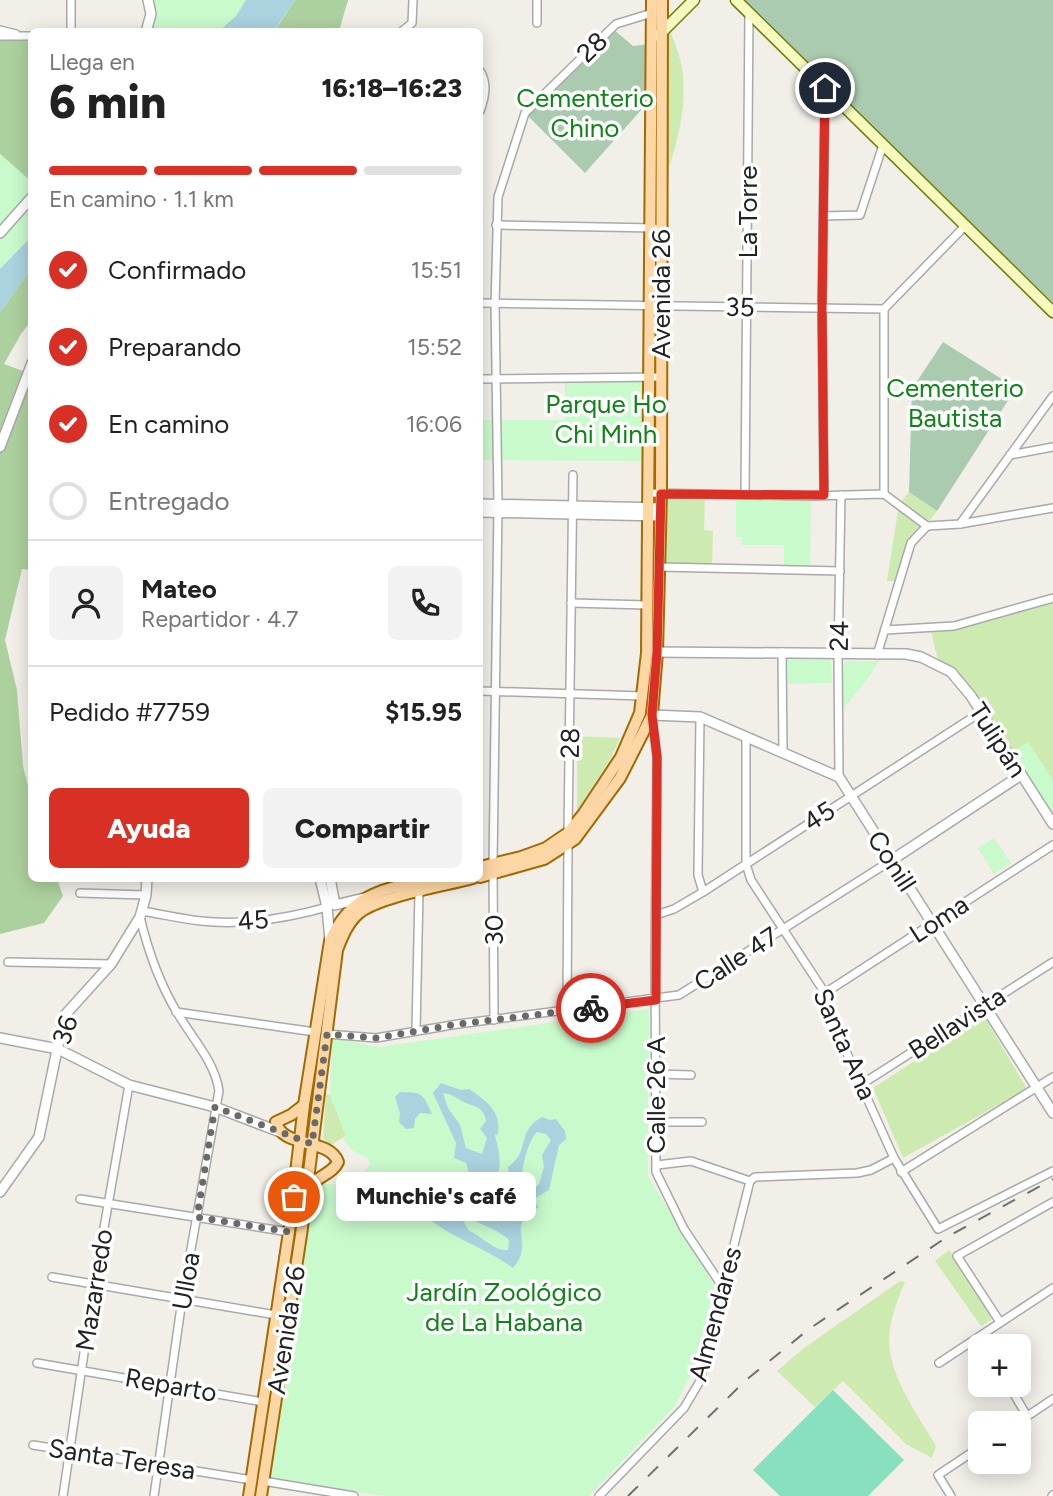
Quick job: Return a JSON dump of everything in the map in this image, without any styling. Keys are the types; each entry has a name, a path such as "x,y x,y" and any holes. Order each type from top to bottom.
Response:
{"main road":[{"name":"Avenida 26","path":"652,0 656,228"},
{"name":"Avenida 26","path":"483,867 493,869 544,859 582,831 621,778 652,715 652,652 659,567 661,494 660,377 655,305 662,0"},
{"path":"651,44 694,0"},
{"path":"736,0 1053,312"},
{"name":"Avenida 26","path":"568,839 621,757 640,713 652,652 647,605 648,378 655,305"},
{"path":"643,696 648,712 652,715"},
{"name":"Avenida 26","path":"483,875 493,869"},
{"name":"Avenida 26","path":"249,1496 258,1480 307,1194 304,1105 330,941 345,915 363,898 381,891 436,882"},
{"name":"Avenida 26","path":"261,1496 258,1480 263,1402 289,1232 327,1034 337,950 350,923 359,913 418,884"},
{"path":"304,1105 274,1127 306,1143 330,1151 338,1163 332,1171 315,1180 307,1194"}],"street":[{"path":"71,0 71,28"},
{"path":"147,28 150,14 148,0"},
{"path":"406,28 412,23 413,0"},
{"path":"537,0 537,23"},
{"name":"28","path":"498,508 495,304 498,197 525,113 616,24 652,13"},
{"name":"La Torre","path":"745,495 749,13"},
{"path":"0,30 20,35"},
{"path":"0,36 28,36"},
{"path":"483,77 483,101"},
{"path":"824,495 822,309 825,88"},
{"path":"824,216 860,215 883,145"},
{"path":"0,233 28,202"},
{"path":"496,225 656,228"},
{"path":"884,494 884,309 965,226"},
{"name":"35","path":"483,303 884,309"},
{"path":"0,447 28,374"},
{"path":"483,379 660,377"},
{"path":"960,524 1053,396"},
{"path":"1010,455 1053,447"},
{"name":"28","path":"567,1011 573,475"},
{"path":"649,493 884,494 927,526 960,524 1053,508"},
{"name":"24","path":"839,777 841,495"},
{"path":"483,505 498,508 660,512"},
{"path":"483,511 498,508"},
{"name":"30","path":"494,1020 493,869 498,508"},
{"path":"652,652 877,655 911,543 927,526"},
{"path":"659,567 841,570"},
{"path":"885,631 954,626 1053,598"},
{"path":"571,603 647,605"},
{"path":"782,652 783,752"},
{"name":"Tulipán","path":"877,655 906,654 935,663 951,672 981,712 1053,824"},
{"path":"483,691 643,696"},
{"name":"45","path":"656,915 674,909 703,892 981,712"},
{"path":"652,715 700,717 839,777"},
{"name":"Calle 26 A","path":"652,715 657,757 656,1172 684,1229 724,1289"},
{"path":"700,717 698,875 703,892"},
{"name":"Santa Ana","path":"746,737 746,864 751,880 825,993 840,1038 894,1158 939,1229 1053,1171"},
{"name":"Calle 47","path":"327,1034 369,1038 679,995 1021,775"},
{"name":"Conill","path":"839,777 1053,1113"},
{"name":"Loma","path":"825,993 1053,845"},
{"name":"36","path":"0,1192 39,1137 64,1016 111,964 141,914 147,882"},
{"path":"322,882 331,906"},
{"path":"330,882 330,941"},
{"path":"416,1030 418,884"},
{"path":"80,893 146,895"},
{"name":"45","path":"141,914 203,922 240,923 267,920 363,898"},
{"name":"Ulloa","path":"141,914 150,959 176,1012 213,1068 219,1091 182,1300 154,1496"},
{"path":"8,962 111,964"},
{"name":"Bellavista","path":"862,1084 1053,962"},
{"path":"176,1012 315,1032"},
{"path":"0,1038 58,1049 128,1085 215,1107 274,1127"},
{"path":"657,1074 691,1075"},
{"path":"901,1172 1053,1077"},
{"name":"Mazarredo","path":"63,1496 94,1285 128,1085"},
{"path":"657,1122 702,1122"},
{"path":"657,1165 691,1161 750,1181 755,1177 858,1173 871,1170 894,1158"},
{"name":"Almendares","path":"599,1496 684,1408 700,1381 750,1181"},
{"path":"80,1199 289,1232"},
{"path":"1000,1322 957,1256 1053,1202"},
{"path":"52,1277 276,1315"},
{"path":"981,1334 1053,1288"},
{"path":"939,1363 968,1343"},
{"name":"Reparto","path":"37,1363 263,1402"},
{"path":"1031,1413 1053,1399"},
{"name":"Santa Teresa","path":"33,1446 354,1496"},
{"path":"951,1496 938,1475 968,1455"}],"green space":[{"path":"148,0 246,0 236,16 222,28 146,28"},
{"path":"295,0 348,0 340,28 277,28"},
{"path":"744,0 1053,0 1053,303 1017,268"},
{"path":"668,25 682,67 684,99 675,146 661,192 661,32"},
{"name":"Cementerio Chino","path":"612,28 633,46 651,44 650,100 585,173 525,113"},
{"path":"0,36 28,36 28,179 0,154"},
{"path":"0,154 28,178 28,240 0,269"},
{"path":"28,273 28,325 4,364 28,373 28,570 22,569 5,640 17,690 23,766 28,786 28,882 58,882 63,896 44,923 0,934 0,312"},
{"name":"Cementerio Bautista","path":"943,342 1016,388 937,511 909,492 912,389"},
{"name":"Parque Ho Chi Minh","path":"565,378 647,378 648,461 483,460 483,420 565,420"},
{"path":"909,492 937,511 911,543 900,581 887,581 899,505"},
{"path":"661,494 705,495 704,530 713,531 712,569 659,567"},
{"path":"736,495 811,496 810,570 784,569 784,545 742,545 742,537 736,537"},
{"path":"1053,598 1053,824 971,696 939,665 930,627 954,626"},
{"path":"787,659 831,660 832,683 788,684"},
{"path":"848,661 879,661 843,709 842,667"},
{"path":"577,736 620,738 611,758 577,811"},
{"path":"1028,742 1053,780 1053,817 1011,753"},
{"path":"994,838 1011,863 994,874 978,848"},
{"name":"Jardín Zoológico de La Habana","path":"649,1009 648,1176 715,1287 695,1367 675,1406 589,1496 385,1496 271,1480 314,1192 323,1184 358,1185 370,1163 367,1158 353,1151 343,1139 346,1136 330,1095 332,1038 379,1047"},
{"path":"984,1016 1027,1089 903,1158 873,1088"},
{"path":"326,1094 330,1095 346,1136 331,1145 323,1139"},
{"path":"304,1145 308,1146 293,1260 257,1496 254,1496 290,1259"},
{"path":"949,1250 994,1318 981,1326 935,1261"},
{"path":"900,1281 905,1282 890,1326 891,1355 906,1396 936,1446 932,1458 906,1444 843,1381 815,1407 777,1371 804,1348"},
{"path":"833,1390 904,1460 868,1496 780,1496 753,1470"}],"water":[{"path":"246,0 295,0 276,28 222,28 236,16"},
{"path":"28,240 28,273 0,312 0,269"},
{"path":"441,1083 461,1090 469,1089 495,1113 499,1126 498,1134 495,1135 500,1166 493,1183 470,1177 466,1163 454,1158 456,1143 433,1093","holes":["443,1093 483,1112 486,1121 480,1129 487,1138 482,1154 466,1148 460,1125 448,1108"]},
{"path":"400,1092 421,1095 432,1114 420,1113 415,1119 414,1128 406,1129 399,1122 400,1113 395,1097"},
{"path":"542,1117 556,1119 565,1131 566,1139 559,1145 549,1190 532,1200 539,1207 523,1221 522,1250 513,1268 436,1224 398,1191 408,1179 419,1175 431,1177 478,1212 491,1219 505,1221 513,1214 511,1201 515,1188 510,1183 508,1167 515,1161 529,1128","holes":["537,1132 546,1134 551,1140 542,1155 544,1167 539,1184 531,1192 521,1190 522,1177 524,1160","423,1186 447,1198 461,1212 456,1221 433,1210 422,1201 416,1190","468,1217 500,1233 509,1240 508,1250 492,1246 469,1231 464,1222"]}],"railway":[{"path":"628,1496 746,1380 809,1329 947,1237 1053,1179"}],"way so far":[{"path":"294,1197 289,1232 197,1217 215,1107 300,1142 312,1144 327,1034 376,1038 458,1024 591,1008"}],"place":[{"name":"Munchie's café","path":"294,1197"}],"route":[{"path":"591,1008 656,1000 657,757 652,715 657,652 661,494 824,495 822,309 825,88"}]}
